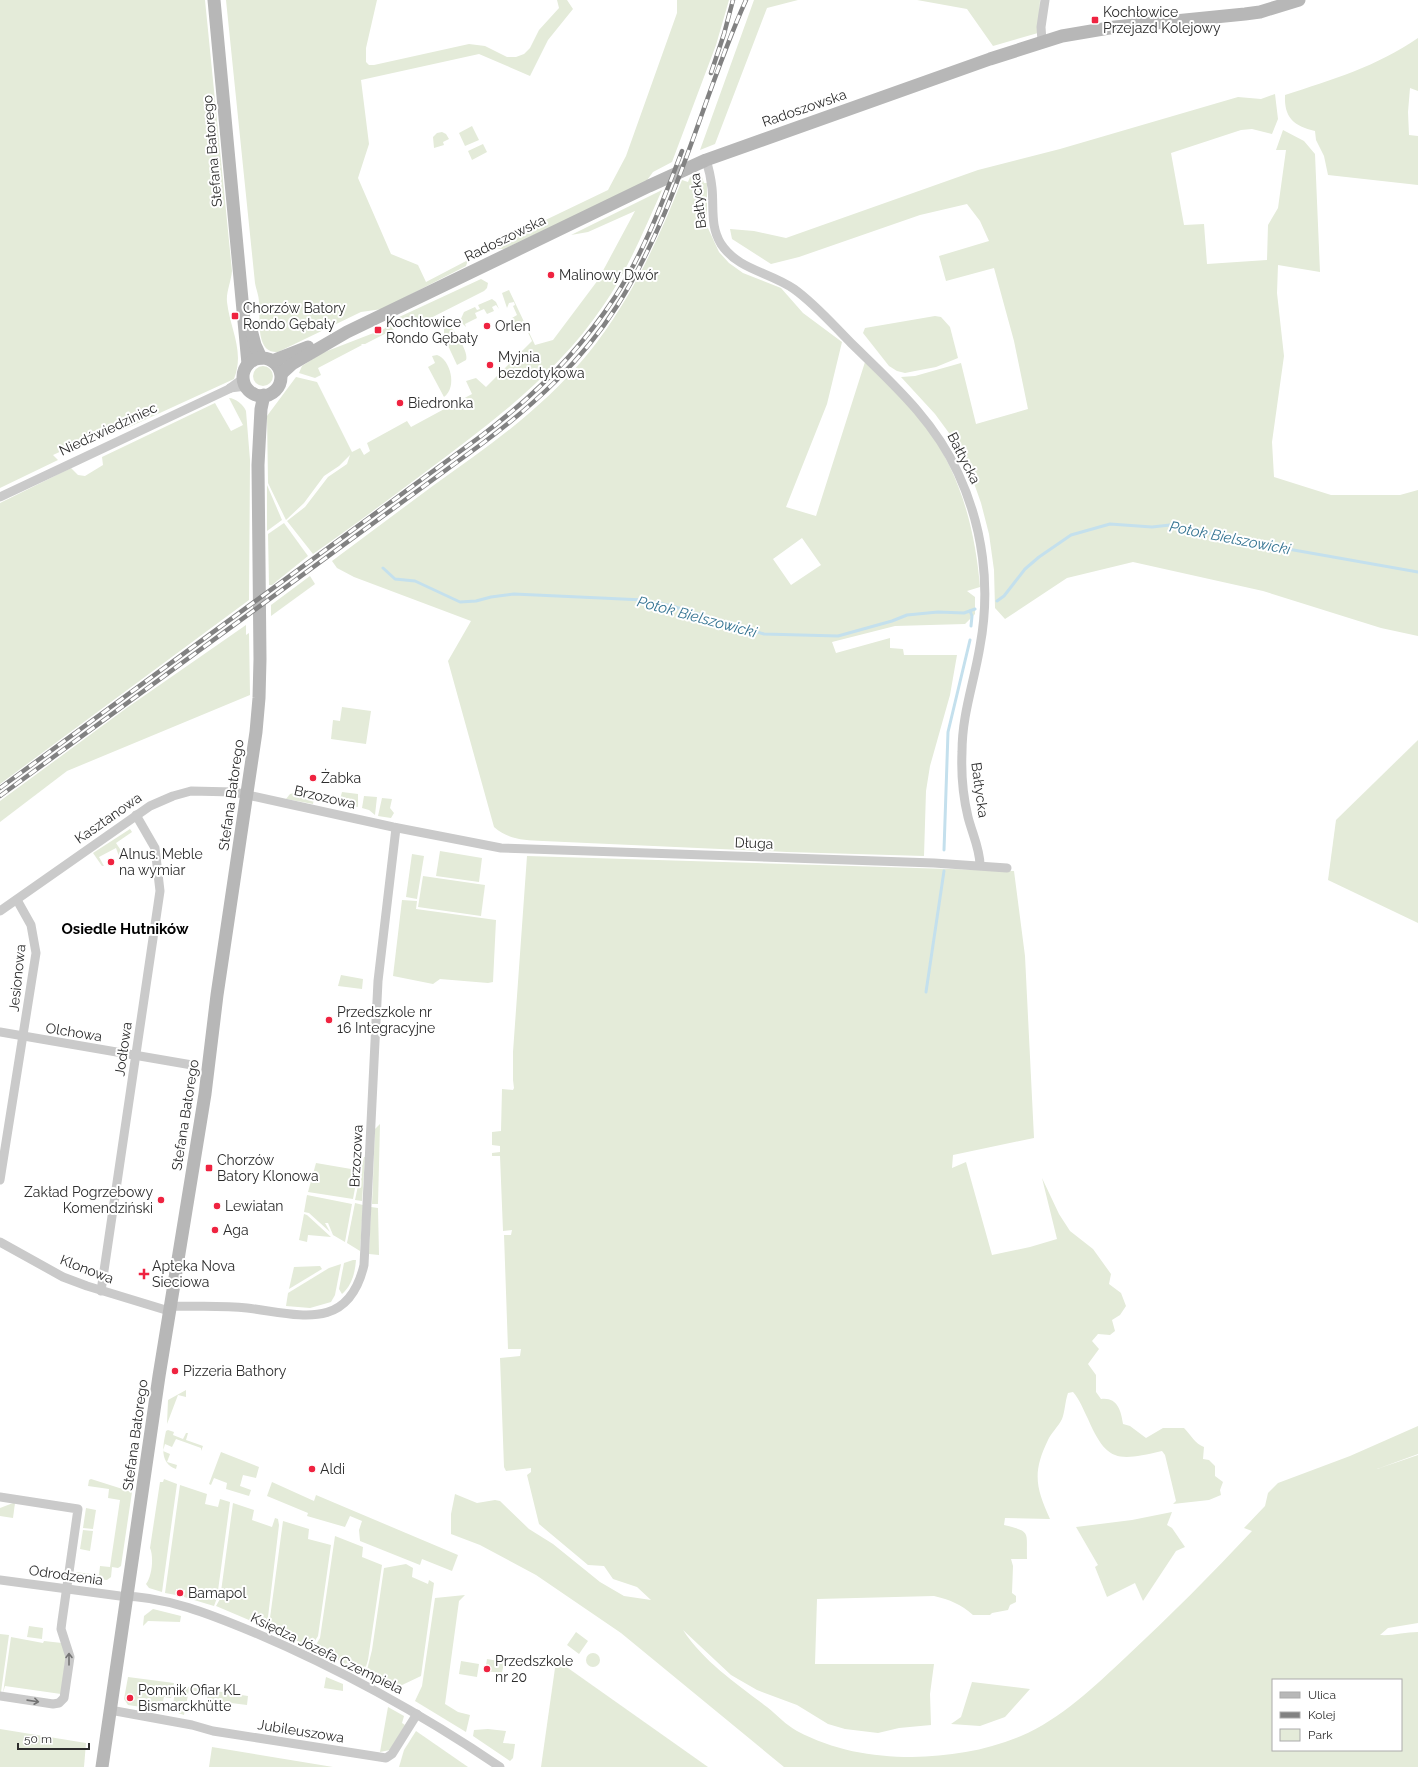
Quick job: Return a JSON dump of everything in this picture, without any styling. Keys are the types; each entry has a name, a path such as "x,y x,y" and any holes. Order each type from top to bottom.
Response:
{"street":[{"name":"Stefana Batorego","path":"214,0 248,364"},
{"path":"1042,42 1041,27 1045,0"},
{"name":"Radoszowska","path":"281,374 292,364 347,332 706,160 1042,42 1067,35 1102,29 1252,13 1299,0"},
{"name":"Bałtycka","path":"706,160 712,188 713,224 718,239 728,253 745,266 776,279 799,293 905,395 937,435 958,472 970,501 982,546 985,604 980,646 964,717 961,768 968,816 977,846 980,866"},
{"name":"Stefana Batorego","path":"243,300 255,345 266,359"},
{"name":"Radoszowska","path":"266,359 347,332"},
{"path":"266,359 278,367 281,374 278,386 270,394 264,395 247,385 248,364 266,359"},
{"name":"Stefana Batorego","path":"247,385 258,465"},
{"name":"Niedźwiedziniec","path":"0,497 229,388 247,385"},
{"name":"Stefana Batorego","path":"102,1767 170,1309 205,1094 217,995 248,794 260,698 258,465 261,409 264,395"},
{"name":"Kasztanowa","path":"0,911 136,815 158,802 191,791 248,794"},
{"name":"Brzozowa","path":"248,794 396,828 500,848"},
{"name":"Jodłowa","path":"101,1291 160,885 155,848 136,815"},
{"name":"Brzozowa","path":"170,1309 219,1306 286,1314 320,1315 344,1304 356,1289 364,1265 378,981 396,828"},
{"name":"Długa","path":"500,848 1007,868"},
{"name":"Jesionowa","path":"0,1180 24,1037 36,947 31,925 17,900"},
{"name":"Olchowa","path":"0,1032 192,1065"},
{"name":"Klonowa","path":"0,1242 55,1273 101,1291 170,1309"},
{"path":"0,1497 78,1509 61,1629 70,1657 64,1698 53,1704 0,1696"},
{"name":"Odrodzenia","path":"0,1580 128,1596"},
{"name":"Księdza Józefa Czempiela","path":"128,1596 136,1595 218,1618 310,1658 417,1714 500,1767"},
{"name":"Jubileuszowa","path":"110,1710 192,1725 213,1731 386,1758 392,1754 417,1714"}],"green space":[{"path":"0,0 205,0 232,271 227,294 227,302 236,340 238,359 234,379 125,429 120,424 53,455 58,460 0,488"},
{"path":"226,0 377,0 366,48 366,62 369,65 374,65 469,44 485,46 507,57 516,57 524,54 530,48 539,30 559,8 557,0 567,0 573,9 548,40 530,76 479,54 361,80 369,144 358,178 391,254 418,265 426,282 468,260 466,266 382,309 361,312 278,352 270,351 265,347 260,333 259,300 255,283"},
{"path":"677,0 729,0 716,45 672,162 653,172 645,183 504,249 487,248 608,190 626,156 677,13"},
{"path":"754,0 798,0 767,8 715,144 700,150"},
{"path":"917,0 1040,0 1038,33 993,46 967,9"},
{"path":"1418,38 1418,91 1410,88 1408,112 1409,135 1418,136 1418,185 1328,175 1324,156 1316,140 1315,131 1301,126 1292,120 1286,110 1285,95 1337,78 1387,57"},
{"path":"1275,94 1278,119 1272,134 1252,129 1241,130 1171,153 1184,225 1204,224 1207,264 1267,260 1268,225 1278,208 1286,150 1276,150 1283,130 1304,141 1315,154 1320,272 1278,265 1277,293 1284,356 1272,442 1274,477 1331,495 1400,495 1418,490 1418,636 1381,628 1263,591 1133,562 1067,578 1005,619 995,608 994,570 989,534 981,503 963,452 935,414 901,377 915,376 961,363 976,424 1028,409 1014,341 994,268 946,281 939,256 989,241 980,221 967,204 920,215 799,257 771,264 732,239 730,229 754,231 786,238 978,170 1060,149 1238,97 1261,99"},
{"path":"472,126 479,140 465,146 459,133"},
{"path":"442,132 446,134 449,139 443,142 444,145 434,148 433,137 437,133"},
{"path":"483,144 487,152 472,160 468,151"},
{"path":"696,174 701,174 704,183 707,183 707,226 719,252 729,263 743,273 781,288 803,313 842,342 827,404 786,507 816,516 865,362 903,400 924,424 937,442 964,501 970,522 978,565 980,587 967,591 975,597 975,614 965,624 895,626 832,642 836,653 890,638 890,648 903,649 904,655 957,655 950,695 930,766 926,791 924,856 787,852 536,841 523,840 505,835 494,827 448,661 471,621 354,577 337,568 332,561 514,426 552,393 569,375 601,336 629,294 652,250 682,180 688,182 690,177","holes":["802,538 821,565 791,585 773,559"]},
{"path":"662,190 635,250 612,292 584,331 564,355 495,419 313,554 287,521 305,507 328,477 347,464 350,455 339,466 324,476 304,503 286,520 268,483 267,416 296,377 317,382 352,452 360,448 364,455 370,451 367,443 407,421 411,427 472,394 466,381 476,378 486,387 532,341 526,328 522,330 517,329 512,318 517,315 513,306 515,305 514,302 509,303 507,308 502,293 509,290 535,345 553,340 598,280 635,211 588,232 571,235"},
{"path":"481,279 488,283 487,288 484,291 413,327 410,321 365,344 361,344 362,345 318,368 321,375 315,378 299,373 302,366 322,353 384,329 397,318"},
{"path":"492,299 496,302 499,309 496,305 492,307 494,311 487,314 484,309 475,313 477,318 465,324 466,327 460,321 464,312 475,307 477,310 480,309 478,305"},
{"path":"935,316 941,317 950,327 958,358 936,367 905,373 897,371 889,366 863,333 865,328"},
{"path":"449,326 455,332 465,352 466,360 457,365 444,337 444,327"},
{"path":"437,355 446,362 451,374 451,387 444,397 428,367 435,363 432,356"},
{"path":"263,366 270,369 273,376 270,383 263,386 256,383 253,376 256,369"},
{"path":"229,398 239,402 246,411 250,460 249,600 0,784 0,503 71,468 78,475 85,476 103,465 102,457 215,403 231,431 243,425"},
{"path":"267,485 282,520 267,531"},
{"path":"284,523 308,556 272,585 269,585 268,534"},
{"path":"310,576 315,584 271,616 271,605"},
{"path":"246,625 246,635 249,633 250,695 67,771 0,822 0,801 128,707"},
{"path":"342,707 371,711 366,744 331,739 333,720 340,721"},
{"path":"1418,740 1418,923 1328,880 1336,820"},
{"path":"342,792 358,794 358,807 339,803"},
{"path":"294,793 312,796 314,799 313,804 286,799 290,794"},
{"path":"364,796 377,797 375,815 369,810 362,808"},
{"path":"382,798 392,799 390,808 394,813 391,818 378,816"},
{"path":"130,829 132,832 116,843 126,858 120,859 116,848 99,857 104,866 102,866 93,853"},
{"path":"440,851 482,858 479,882 436,876"},
{"path":"412,854 424,856 417,899 406,897"},
{"path":"527,856 1014,871 1025,956 1034,1138 953,1155 952,1168 966,1162 992,1255 1030,1247 1057,1239 1042,1178 1059,1214 1070,1231 1093,1249 1111,1274 1109,1284 1121,1293 1126,1306 1120,1315 1112,1320 1115,1331 1110,1335 1098,1334 1092,1341 1099,1349 1088,1364 1096,1375 1096,1392 1101,1399 1111,1400 1114,1402 1119,1409 1123,1424 1130,1426 1146,1438 1163,1428 1184,1428 1196,1442 1204,1447 1203,1459 1209,1460 1215,1466 1215,1476 1223,1482 1220,1490 1221,1495 1209,1500 1173,1504 1176,1501 1165,1455 1162,1451 1124,1457 1108,1451 1101,1444 1073,1392 1068,1393 1062,1419 1048,1440 1038,1471 1039,1489 1050,1519 1005,1518 1004,1525 1023,1531 1027,1538 1027,1559 1011,1559 1013,1566 1012,1593 1016,1596 1016,1602 1010,1605 1008,1610 992,1613 990,1615 973,1615 955,1603 934,1596 817,1599 815,1664 934,1664 930,1694 931,1725 899,1728 878,1733 845,1729 828,1724 797,1705 757,1690 731,1675 683,1630 691,1642 733,1681 793,1729 811,1738 838,1748 867,1754 897,1757 954,1754 981,1749 1008,1741 1036,1729 1064,1711 1090,1690 1159,1626 1252,1531 1244,1528 1265,1506 1268,1493 1278,1483 1350,1456 1418,1426 1418,1454 1377,1469 1418,1455 1418,1623 1388,1628 1380,1635 1418,1632 1418,1767 784,1767 621,1633 536,1575 480,1545 451,1534 451,1514 455,1494 477,1503 495,1500 500,1501 529,1529 553,1544 600,1582 624,1596 651,1600 637,1587 613,1579 604,1566 588,1565 539,1524 527,1475 531,1472 531,1468 506,1471 504,1467 500,1358 520,1356 521,1349 508,1349 504,1235 511,1235 512,1230 503,1231 500,1156 492,1156 492,1153 500,1152 500,1146 492,1145 492,1132 501,1131 502,1089 513,1090 513,1052"},
{"path":"423,876 485,885 481,916 418,907"},
{"path":"402,900 417,901 416,909 496,920 493,982 488,983 440,979 433,984 393,976"},
{"path":"341,975 363,979 362,989 338,986"},
{"path":"380,1124 378,1204 372,1204 375,1129"},
{"path":"365,1157 362,1201 355,1200"},
{"path":"316,1163 357,1170 358,1172 353,1199 308,1192"},
{"path":"307,1195 352,1204 345,1242 333,1235 328,1223 325,1223 330,1232 309,1213 304,1212"},
{"path":"355,1203 363,1205 360,1251 347,1243"},
{"path":"371,1207 378,1208 379,1255 369,1254"},
{"path":"304,1214 331,1237 308,1235 307,1242 299,1240"},
{"path":"356,1260 355,1270 348,1287 342,1294 339,1289 344,1263"},
{"path":"341,1264 335,1295 331,1302 310,1308 286,1306 288,1293 329,1268"},
{"path":"320,1266 322,1269 289,1289 294,1267"},
{"path":"186,1390 186,1397 178,1395 167,1424 168,1400"},
{"path":"168,1430 174,1432 173,1435 183,1439 186,1433 188,1433 186,1440 203,1446 201,1451 201,1448 176,1439 172,1447 165,1444 163,1450 166,1431"},
{"path":"163,1451 170,1454 167,1462 165,1458"},
{"path":"221,1452 259,1467 256,1478 243,1475 240,1486 251,1490 249,1496 226,1489 227,1483 214,1478 211,1485 209,1484"},
{"path":"167,1462 177,1465 176,1469 171,1466"},
{"path":"91,1479 132,1492 121,1566 118,1568 112,1567 111,1577 107,1580 76,1576 76,1572 99,1575 100,1566 110,1567 120,1500 108,1498 109,1489 88,1486 89,1480"},
{"path":"164,1479 177,1484 162,1592 149,1588 146,1584 150,1576 152,1566 150,1548 160,1482 163,1482"},
{"path":"272,1482 314,1501 316,1495 458,1555 452,1571 422,1559 420,1565 360,1541 359,1530 362,1521 350,1516 345,1527 307,1516 308,1513 267,1496"},
{"path":"180,1485 207,1494 205,1504 218,1507 220,1499 230,1502 217,1598 214,1606 184,1597 185,1590 176,1589 176,1595 165,1593"},
{"path":"15,1503 13,1518 0,1516 0,1508"},
{"path":"233,1503 254,1510 252,1520 272,1527 275,1518 278,1519 279,1525 268,1617 263,1626 216,1606 220,1599"},
{"path":"86,1508 96,1510 93,1529 83,1528"},
{"path":"1172,1512 1167,1525 1172,1528 1185,1547 1176,1551 1143,1601 1135,1583 1107,1597 1095,1567 1098,1565 1076,1527 1132,1520"},
{"path":"283,1521 309,1529 308,1539 331,1545 318,1636 311,1647 265,1627 270,1618"},
{"path":"83,1530 93,1531 90,1551 80,1549"},
{"path":"335,1536 363,1547 362,1557 382,1565 368,1660 364,1673 314,1648 320,1638"},
{"path":"406,1564 413,1568 412,1577 428,1584 429,1580 434,1583 421,1676 400,1686 391,1682 387,1685 366,1674 372,1650 384,1568"},
{"path":"465,1595 459,1601 445,1704 458,1712 470,1715 466,1732 415,1701 422,1686 435,1598"},
{"path":"153,1609 181,1616 180,1622 148,1621 143,1626 144,1616"},
{"path":"29,1626 43,1628 42,1639 27,1637"},
{"path":"576,1632 588,1641 579,1654 567,1645"},
{"path":"0,1634 9,1635 1,1692 0,1692"},
{"path":"11,1637 43,1643 44,1641 62,1643 66,1656 61,1694 5,1686 3,1693"},
{"path":"590,1653 596,1653 600,1657 600,1663 596,1667 590,1667 586,1663 586,1657"},
{"path":"487,1659 504,1662 502,1673 485,1671"},
{"path":"461,1661 479,1664 477,1677 459,1674"},
{"path":"556,1661 558,1661 708,1767 541,1767"},
{"path":"128,1677 174,1683 171,1698 164,1697 161,1710 128,1705 124,1699"},
{"path":"326,1677 343,1684 343,1691 324,1688"},
{"path":"972,1682 1030,1689 1005,1717 980,1726 951,1724 961,1717"},
{"path":"176,1685 248,1696 247,1705 207,1700 208,1693 189,1690 184,1715 172,1711"},
{"path":"388,1707 404,1716 402,1723 405,1725 390,1750 380,1752"},
{"path":"0,1729 86,1743 84,1767 0,1767"},
{"path":"488,1729 506,1731 503,1743 515,1744 513,1758 510,1761 473,1736 474,1730"},
{"path":"416,1731 468,1767 399,1767 404,1750"},
{"path":"212,1747 333,1767 209,1767"}],"waterway":[{"name":"Potok Bielszowicki","path":"997,601 1004,596 1025,569 1039,557 1071,535 1110,524 1152,527 1170,525 1271,546 1418,572"},
{"name":"Potok Bielszowicki","path":"383,568 395,579 415,581 460,602 476,601 491,597 514,594 644,600 672,606 764,634 838,636 892,621 907,615 938,612 964,613 975,609"},
{"name":"Potok Bielszowicki","path":"970,611 972,616 971,626"},
{"name":"Potok Bielszowicki","path":"944,850 948,732 970,640"},
{"name":"Potok Bielszowicki","path":"926,992 944,871"}],"railway":[{"path":"711,73 733,0"},
{"path":"0,796 483,443 521,413 573,363 589,345 617,306 638,270 656,233 687,155 730,38 746,0"},
{"path":"0,788 481,436 519,406 570,355 615,297 644,244 682,151"}],"place":[{"name":"Kochłowice Przejazd Kolejowy","path":"1095,20"},
{"name":"Malinowy Dwór","path":"551,275"},
{"name":"Chorzów Batory Rondo Gębały","path":"235,316"},
{"name":"Orlen","path":"487,326"},
{"name":"Kochłowice Rondo Gębały","path":"378,330"},
{"name":"Myjnia bezdotykowa","path":"490,365"},
{"name":"Biedronka","path":"400,403"},
{"name":"Żabka","path":"313,778"},
{"name":"Alnus. Meble na wymiar","path":"111,862"},
{"name":"Przedszkole nr 16 Integracyjne","path":"329,1020"},
{"name":"Chorzów Batory Klonowa","path":"209,1168"},
{"name":"Zakład Pogrzebowy Komendziński","path":"161,1200"},
{"name":"Lewiatan","path":"217,1206"},
{"name":"Aga","path":"215,1230"},
{"name":"Apteka Nova Sieciowa","path":"144,1274"},
{"name":"Pizzeria Bathory","path":"175,1371"},
{"name":"Aldi","path":"312,1469"},
{"name":"Bamapol","path":"180,1593"},
{"name":"Przedszkole nr 20","path":"487,1669"},
{"name":"Pomnik Ofiar KL Bismarckhütte","path":"130,1698"}],"district":[{"name":"Osiedle Hutników","path":"125,929"}]}
